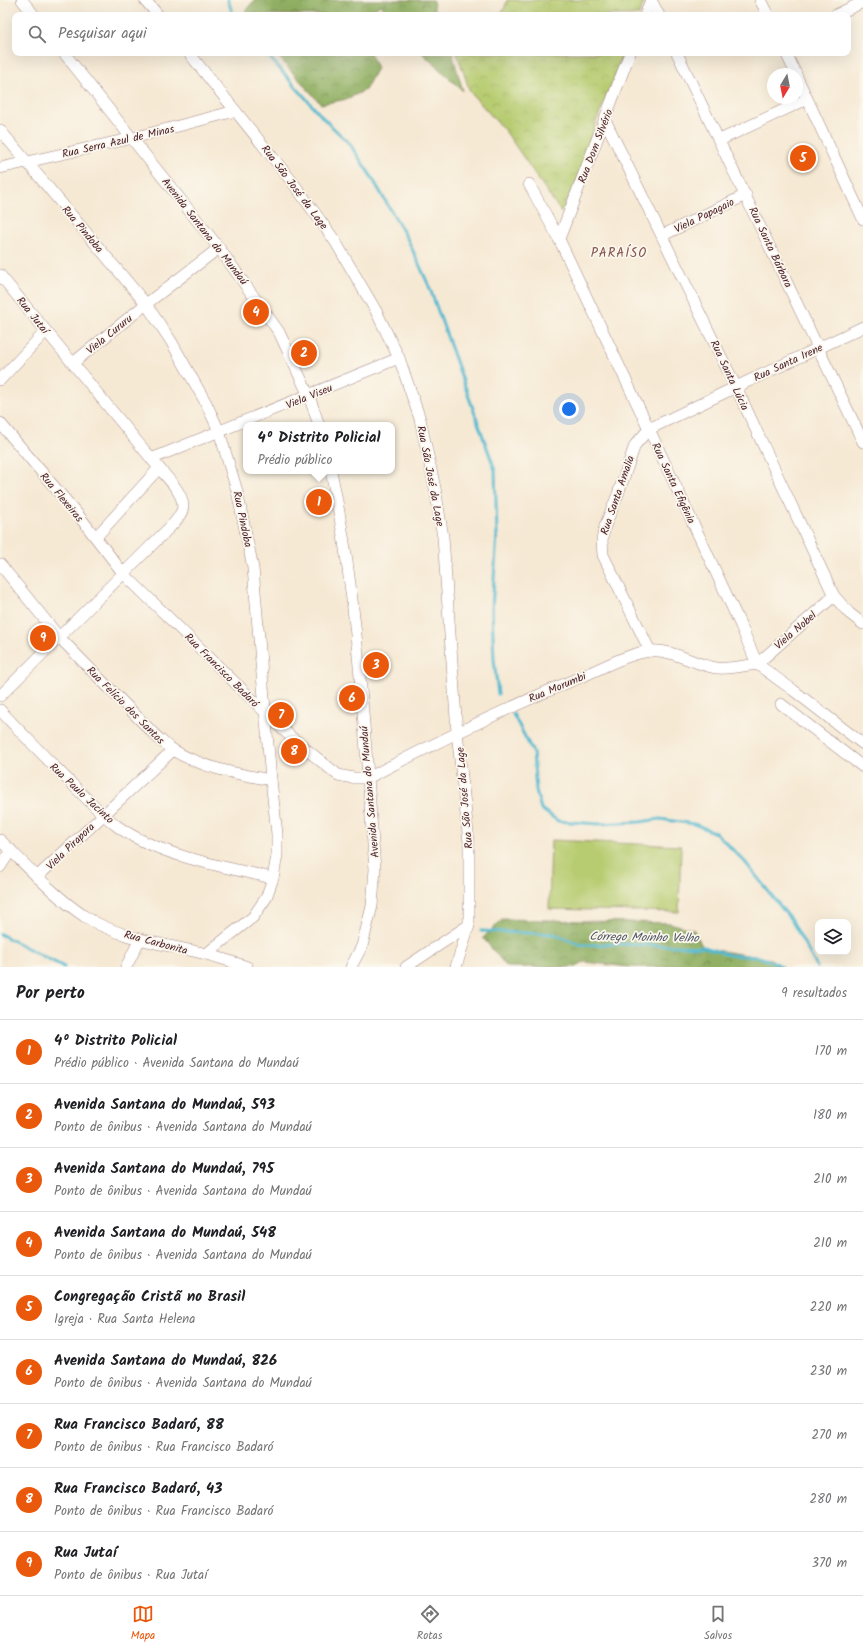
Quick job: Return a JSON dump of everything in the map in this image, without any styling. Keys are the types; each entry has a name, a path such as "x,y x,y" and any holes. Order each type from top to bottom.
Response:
{"street":[{"path":"22,0 32,12"},
{"path":"145,0 155,12"},
{"path":"646,12 651,0"},
{"path":"651,0 657,12"},
{"path":"760,0 766,12"},
{"path":"842,12 863,2"},
{"name":"Avenida Santana do Mundaú","path":"66,56 219,248 280,332 309,396 318,422"},
{"name":"Rua São José da Lage","path":"191,56 294,184 335,241 376,312 399,358 420,419 435,488 443,537 457,732 469,842 469,925 456,967"},
{"name":"Rua Dom Silvério","path":"559,239 629,56"},
{"name":"Rua Santa Bárbara","path":"678,56 720,140 863,442"},
{"path":"787,56 793,68"},
{"path":"803,90 863,219"},
{"path":"720,140 807,99"},
{"name":"Rua Serra Azul de Minas","path":"0,168 133,138 235,111"},
{"name":"Rua Santa Lúcia","path":"605,120 736,387 834,596 849,613 863,624"},
{"name":"Rua Pindoba","path":"0,130 146,304 171,341 206,403 219,431 237,491 253,568 277,834 277,855 273,878 266,898 253,917 206,954"},
{"name":"Rua Santa Efigênia","path":"529,184 559,239 741,626 757,664"},
{"name":"Viela Papagaio","path":"662,235 746,195"},
{"name":"Viela Cururu","path":"73,363 219,248"},
{"name":"Rua Jutaí","path":"0,275 159,468 180,495 183,503 182,512 175,522 0,696"},
{"name":"Rua Santa Irene","path":"649,429 863,327"},
{"path":"0,380 46,331"},
{"name":"Viela Viseu","path":"151,459 309,396 399,358"},
{"name":"Rua Flexeiras","path":"0,423 96,537 123,573"},
{"name":"Rua Santa Amalia","path":"649,429 635,445 605,526 602,540 603,555 650,651"},
{"path":"96,537 159,468"},
{"name":"Avenida Santana do Mundaú","path":"332,474 339,508 349,574 375,869 372,906 362,946 351,967"},
{"name":"Rua Felício dos Santos","path":"0,564 59,636 158,738 173,750 235,774 271,780"},
{"name":"Rua Francisco Badaró","path":"123,573 291,737 338,775 353,778 368,778"},
{"name":"Viela Nobel","path":"757,664 834,596"},
{"name":"Rua Morumbi","path":"368,778 457,732 632,655 650,651 664,652 716,668 757,664"},
{"path":"757,664 863,744"},
{"path":"780,704 863,767"},
{"name":"Rua Paulo Jacinto","path":"0,710 40,753 118,827 146,842 182,856 273,878"},
{"name":"Viela Pirapora","path":"37,877 173,750"},
{"name":"Rua Carbonita","path":"0,840 37,877 85,916 114,930 140,939 206,954 247,967"},
{"path":"0,867 11,850"},
{"path":"406,967 469,925"},
{"path":"126,967 140,939"}],"green space":[{"path":"255,0 433,0 435,12 387,12 380,4 373,12 245,11"},
{"path":"507,0 645,0 640,12 501,12 504,10"},
{"path":"278,56 371,56 377,68 365,90 347,99 321,104"},
{"path":"425,56 453,56 463,91"},
{"path":"458,56 623,56 596,122 578,178 561,212 506,132 470,92"},
{"path":"551,840 681,846 679,912 549,909"},
{"path":"503,919 670,923 694,930 703,948 771,959 781,967 630,967 584,962 574,967 507,967 483,938"}],"waterway":[{"path":"228,0 232,12"},
{"path":"269,56 324,119 349,143 371,176 408,240 429,286 495,470 497,534 492,609 494,659 498,694"},
{"path":"513,714 533,752 536,790 541,809 558,821 598,824 640,822 660,819 694,824 716,833 745,862 792,921 817,967"},
{"name":"Córrego Moinho Velho","path":"481,931 554,934 582,945 618,944 704,947 729,955 759,957 776,963 782,967"},
{"name":"Córrego Moinho Velho","path":"0,934 64,967"}],"place":[{"name":"Congregação Cristã no Brasil","path":"803,158"},
{"name":"Avenida Santana do Mundaú, 548","path":"256,312"},
{"name":"Avenida Santana do Mundaú, 593","path":"304,353"},
{"name":"4º Distrito Policial","path":"319,502"},
{"name":"Rua Jutaí","path":"43,638"},
{"name":"Avenida Santana do Mundaú, 795","path":"376,665"},
{"name":"Avenida Santana do Mundaú, 826","path":"352,698"},
{"name":"Rua Francisco Badaró, 88","path":"281,715"},
{"name":"Rua Francisco Badaró, 43","path":"294,751"}],"district":[{"name":"PARAÍSO","path":"619,252"}]}
